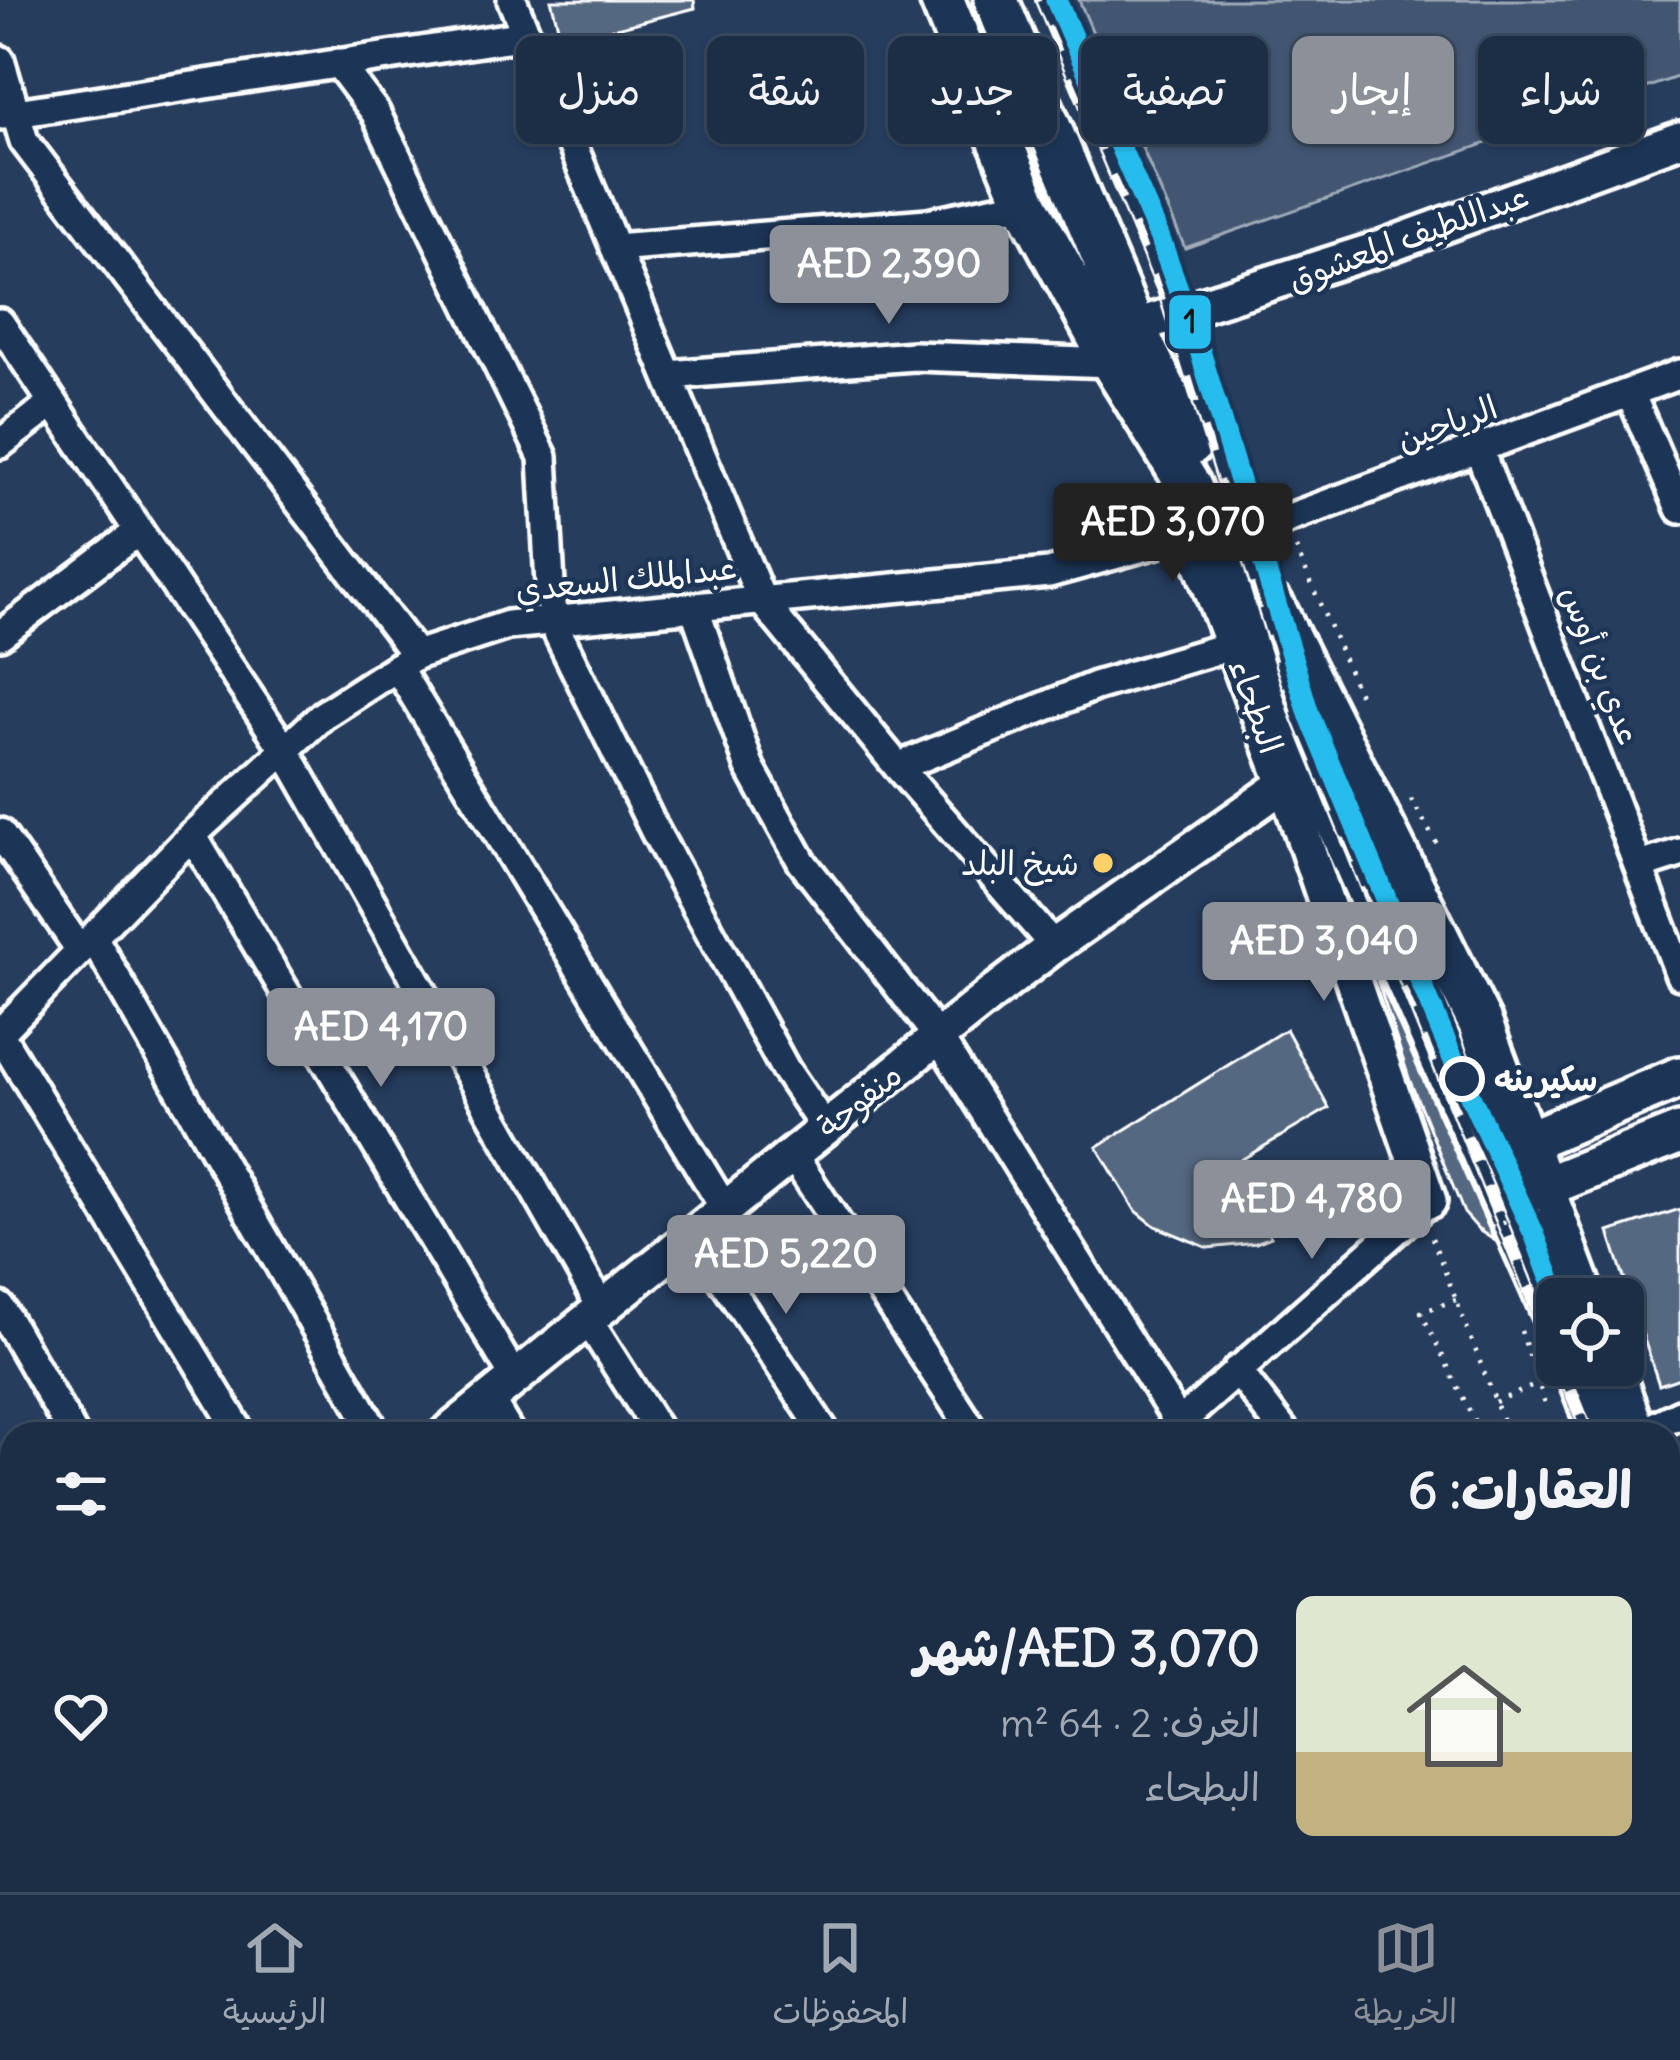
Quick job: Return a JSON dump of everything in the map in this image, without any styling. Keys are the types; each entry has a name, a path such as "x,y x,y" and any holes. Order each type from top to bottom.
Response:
{"main road":[{"name":"البطحاء","path":"942,0 1026,203 1123,345"},
{"name":"البطحاء","path":"996,0 1123,345 1215,540"},
{"path":"1215,540 1480,1023 1525,1142 1517,1208 1536,1309"},
{"path":"1215,540 1486,1159 1569,1278"},
{"path":"1486,1159 1680,1078"},
{"path":"1573,1121 1581,1154 1599,1164"},
{"path":"1517,1208 1599,1164 1680,1133"},
{"path":"1566,1386 1593,1422"},
{"path":"1618,1386 1632,1422"}],"street":[{"path":"512,0 762,601 1054,946"},
{"path":"8,114 526,35"},
{"path":"0,60 8,114 24,140 406,661 725,1209"},
{"path":"338,63 375,112 543,458 552,621 655,831 785,1069 825,1128"},
{"name":"عبداللطيف المعشوق","path":"1123,345 1680,139"},
{"path":"615,248 928,223 1026,203"},
{"path":"0,323 285,750 654,1422"},
{"path":"668,375 1123,345"},
{"name":"الرياحين","path":"1215,540 1284,520 1680,374"},
{"path":"1630,393 1680,509"},
{"path":"0,443 53,403"},
{"name":"عدي بن أوس","path":"1479,450 1680,975"},
{"path":"0,635 139,531"},
{"name":"عبدالملك السعدي","path":"0,1034 192,835 323,716 406,661 508,625 1049,573 1215,540"},
{"name":"البطحاء","path":"1215,540 1233,645 1285,784 1424,1204"},
{"path":"694,607 750,768 802,862 938,1036 1169,1422"},
{"path":"898,767 1095,686 1233,645"},
{"name":"منفوحة","path":"461,1422 1054,946 1285,784"},
{"path":"0,833 87,943 369,1422"},
{"path":"192,835 502,1389 508,1422"},
{"path":"1640,866 1680,853"},
{"path":"0,1034 234,1422"},
{"path":"793,1154 967,1422"},
{"path":"1181,1422 1424,1204"},
{"path":"693,1235 818,1422"},
{"path":"0,1306 66,1422"},
{"path":"1238,1370 1277,1422"}],"path":[{"path":"1284,520 1364,706"},
{"path":"1424,1204 1503,1422"},
{"path":"1456,1300 1421,1312 1475,1422"},
{"path":"1495,1402 1536,1383"},
{"path":"1544,1403 1552,1386"}],"shaded area":[{"path":"1079,0 1680,0 1680,76 1644,89 1644,36 1478,36 1478,144 1484,144 1185,248 1141,144 1268,144 1268,36 1094,36"}],"building":[{"path":"551,0 694,0 695,8 585,36 560,36"},
{"path":"1372,964 1494,1240 1464,1213 1410,1081"},
{"path":"1286,1029 1329,1108 1229,1167 1271,1237 1208,1248 1155,1226 1135,1210 1097,1147"},
{"path":"1680,1209 1680,1378 1659,1385 1644,1339 1644,1278 1624,1278 1609,1232"}],"railway":[{"path":"1041,0 1163,290 1296,713 1536,1306"},
{"path":"1569,1386 1583,1422"}],"transit line":[{"name":"1","path":"1056,0 1159,236 1198,344 1309,714 1550,1278"}],"place":[{"name":"شيخ البلد","path":"1103,863"},
{"name":"سكيرينه","path":"1462,1079"}]}
